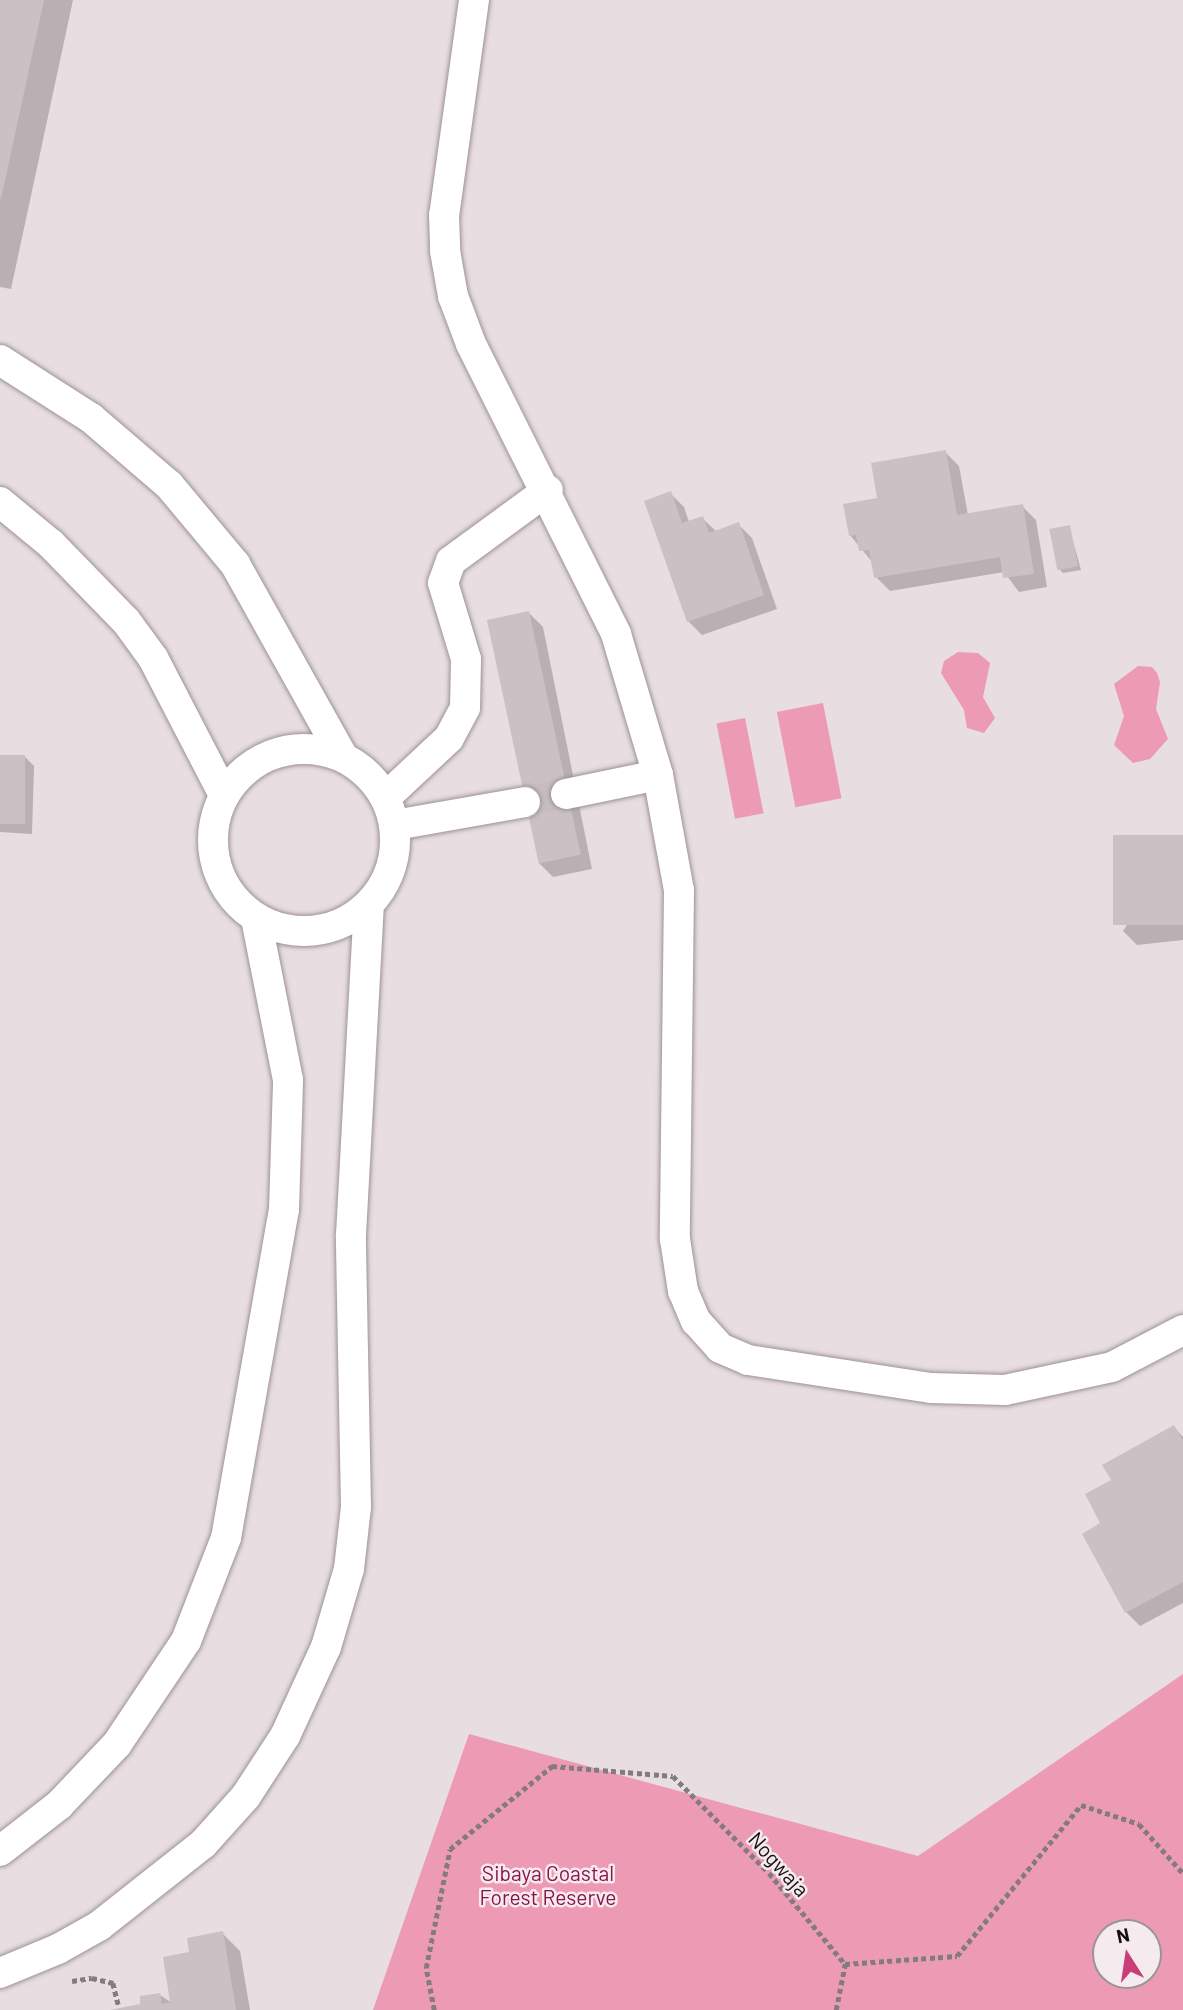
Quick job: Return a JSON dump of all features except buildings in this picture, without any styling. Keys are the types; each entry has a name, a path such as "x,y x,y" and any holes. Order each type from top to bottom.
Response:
{"street":[{"path":"474,0 444,215 444,251 453,296 471,344 548,490 616,634 658,775 679,890 682,980 675,1239 683,1291 705,1334 731,1356 748,1360 931,1388 1005,1390 1112,1367 1183,1330"},
{"path":"0,360 91,418 169,485 235,564 343,757"},
{"path":"386,797 449,737 465,708 466,659 443,583 451,561 548,490"},
{"path":"0,502 51,544 126,621 153,658 224,795"},
{"path":"317,749 343,757 367,773 386,797 395,825 396,854 386,882 369,906 344,923 315,932 284,930 256,918 234,901 219,877 212,849 214,821 224,795 241,774 263,758 289,750 317,749"},
{"path":"566,794 658,775"},
{"path":"395,825 525,802"},
{"path":"0,1973 58,1949 99,1926 203,1844 247,1796 285,1736 326,1647 349,1569 356,1507 351,1235 369,906"},
{"path":"0,1851 59,1805 117,1744 186,1642 226,1538 284,1210 288,1080 256,918"}],"path":[{"name":"Nogwaja","path":"433,2010 426,1968 450,1849 552,1766 673,1776 769,1873 845,1964"},
{"path":"836,2010 845,1964 957,1956 1081,1805 1139,1824 1183,1873"},
{"path":"63,1985 106,1979 113,1983 119,2007"}],"green space":[{"path":"958,652 978,653 990,663 983,697 995,718 984,733 967,728 964,710 941,673 944,661"},
{"path":"1138,666 1152,667 1157,673 1160,682 1156,709 1168,739 1150,759 1133,763 1114,745 1124,716 1114,684"},
{"path":"823,703 842,798 795,807 777,712"},
{"path":"745,718 764,813 735,819 717,724"},
{"name":"Sibaya Coastal Forest Reserve","path":"1183,1674 1183,2010 373,2010 469,1734 918,1856"}],"tunnel":[{"path":"525,802 566,794"}]}
